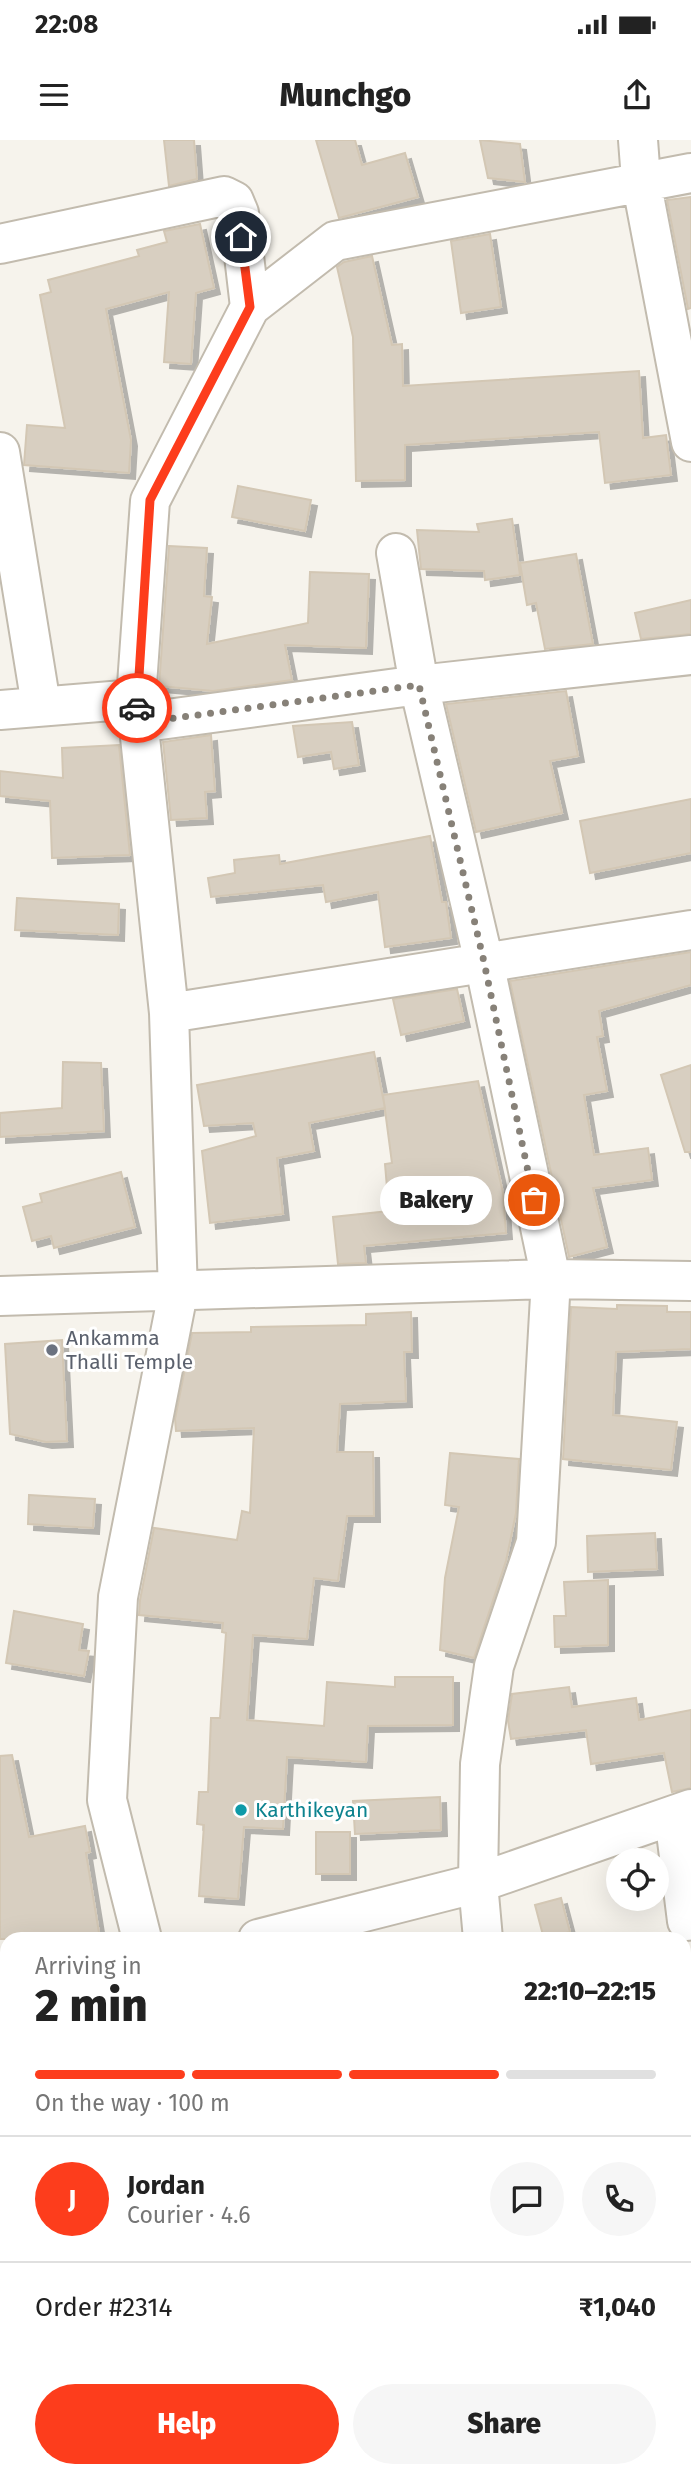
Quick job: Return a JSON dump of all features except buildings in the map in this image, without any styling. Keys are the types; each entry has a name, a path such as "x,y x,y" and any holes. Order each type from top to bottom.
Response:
{"street":[{"path":"638,140 641,180 691,442"},
{"path":"140,1932 107,1800 118,1597 178,1293 169,1013 137,711 150,500 250,307 335,241 641,180 691,173"},
{"path":"0,244 224,196 234,201 239,213 250,307"},
{"path":"0,452 41,705"},
{"path":"396,553 419,685 484,962 551,1279 536,1542 494,1666 480,1764 478,1883 482,1932"},
{"path":"0,710 41,705 137,711 419,685 691,655"},
{"path":"169,1013 691,930"},
{"path":"0,1297 551,1279 691,1280"},
{"path":"286,1932 478,1883 682,1812 687,1921"}],"way so far":[{"path":"137,708 138,723 419,685 484,962 534,1200"}],"place":[{"name":"Bakery","path":"534,1200"},
{"name":"Ankamma Thalli Temple","path":"52,1350"},
{"name":"Karthikeyan","path":"241,1810"}],"route":[{"path":"137,708 150,500 250,307 241,237"}]}
